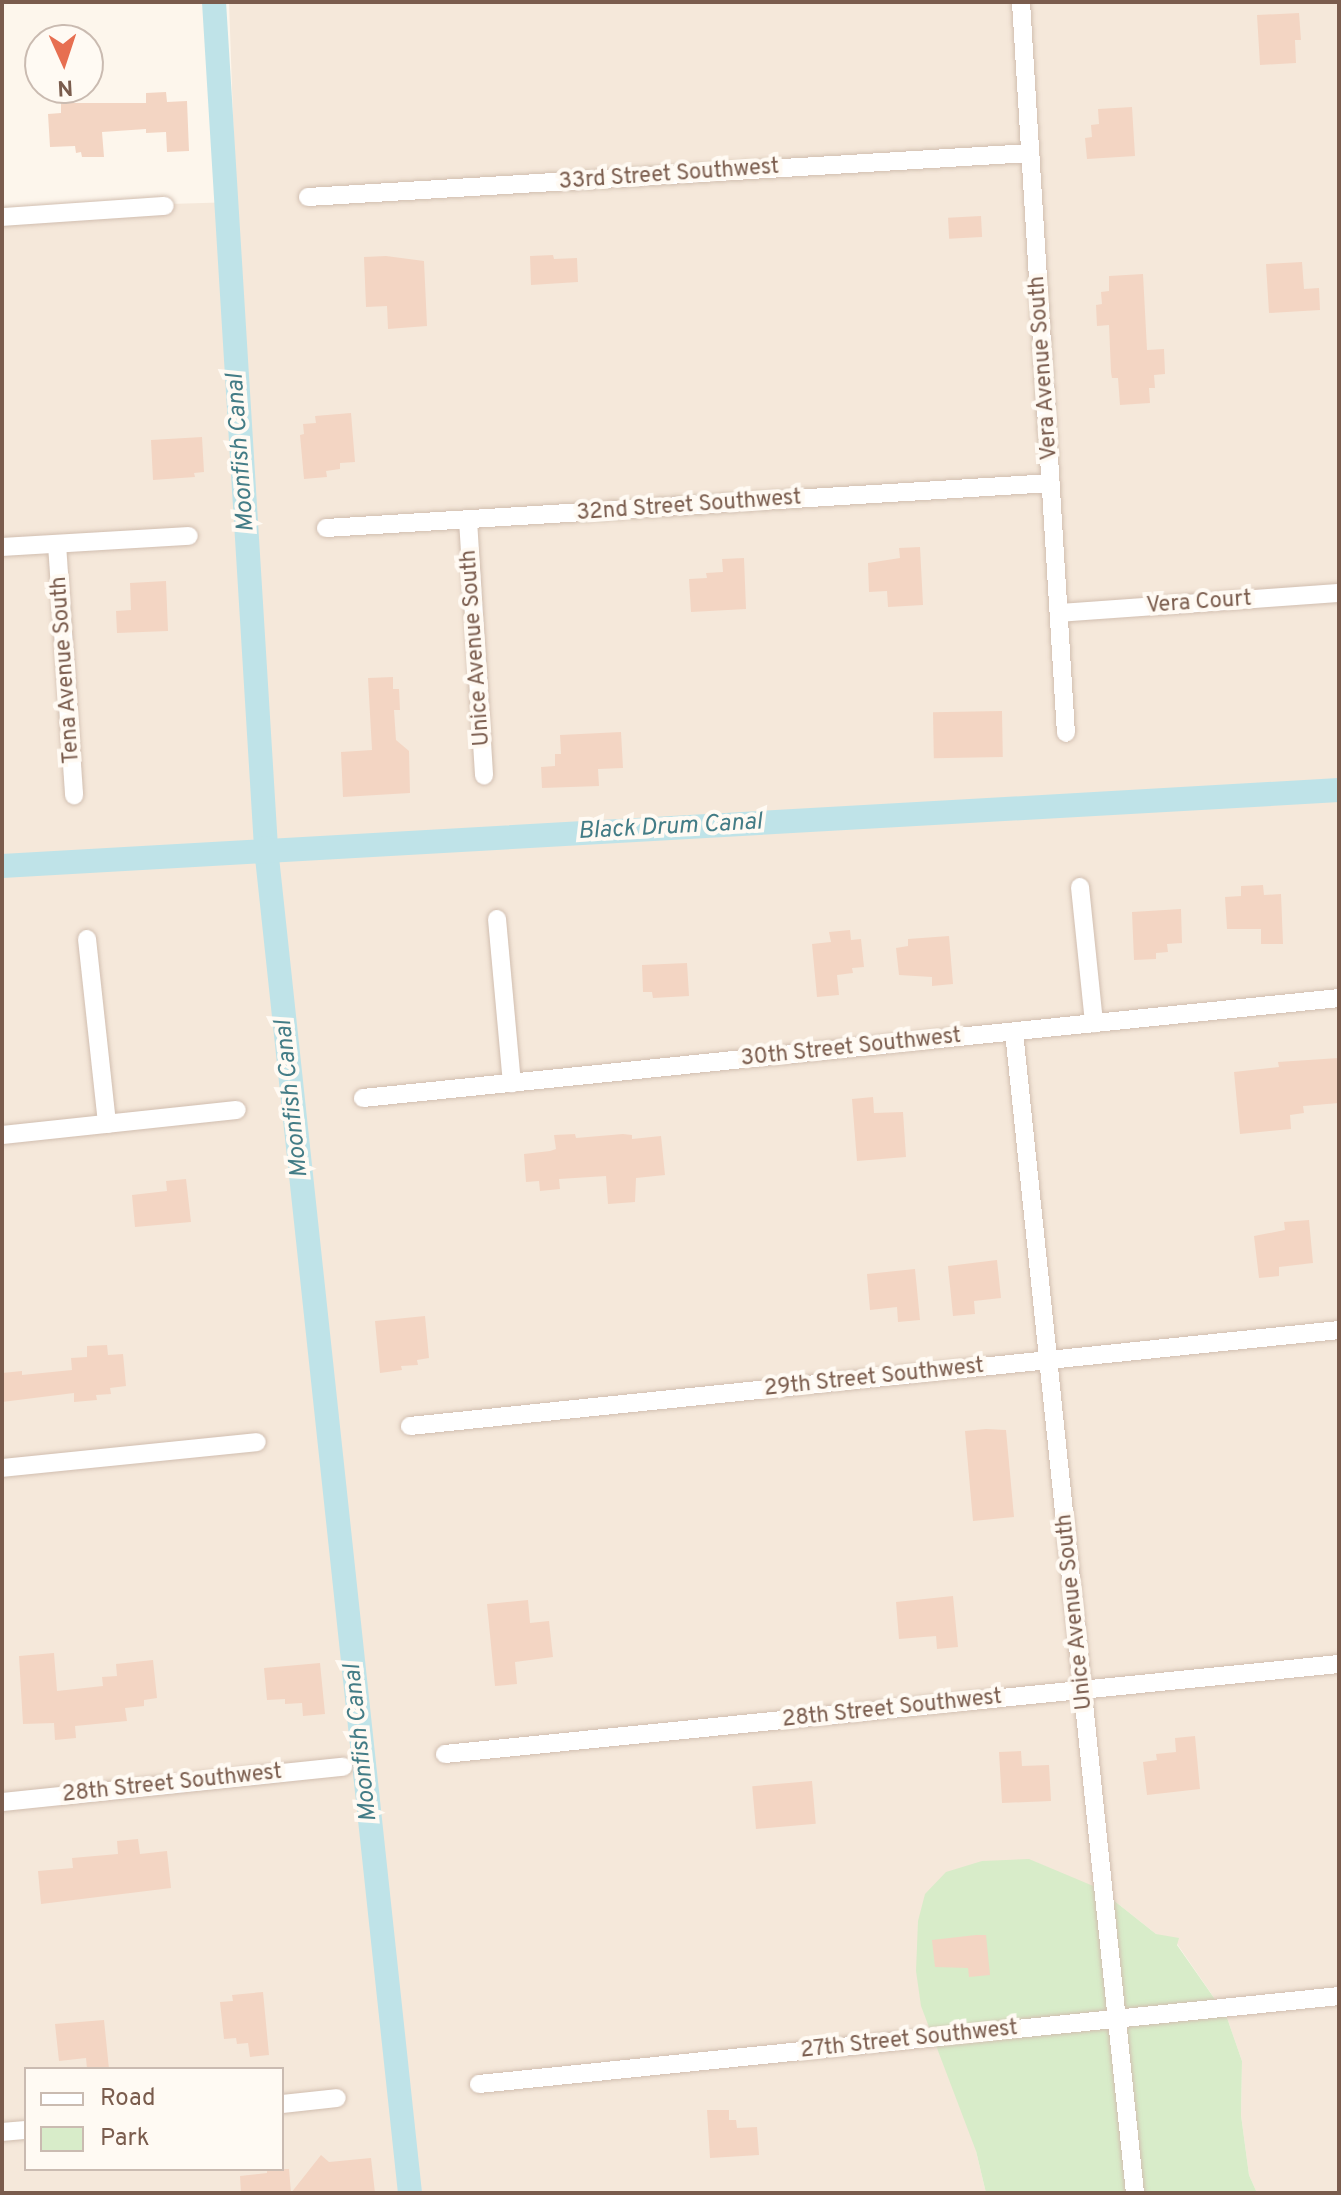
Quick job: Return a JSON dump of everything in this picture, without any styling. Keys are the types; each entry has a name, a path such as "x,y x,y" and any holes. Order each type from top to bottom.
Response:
{"street":[{"name":"Vera Avenue South","path":"1021,2 1066,733"},
{"name":"33rd Street Southwest","path":"308,197 1030,153"},
{"path":"2,217 165,206"},
{"name":"32nd Street Southwest","path":"326,528 1051,483"},
{"name":"Unice Avenue South","path":"468,520 484,776"},
{"path":"2,547 189,536"},
{"name":"Tena Avenue South","path":"57,544 74,795"},
{"name":"Vera Court","path":"1059,613 1339,593"},
{"path":"1080,887 1094,1023"},
{"path":"497,919 512,1083"},
{"path":"87,939 107,1124"},
{"name":"30th Street Southwest","path":"363,1098 1339,998"},
{"name":"Unice Avenue South","path":"1014,1032 1135,2193"},
{"path":"2,1135 237,1110"},
{"name":"29th Street Southwest","path":"410,1426 1339,1330"},
{"path":"2,1468 257,1442"},
{"name":"28th Street Southwest","path":"445,1754 1339,1664"},
{"name":"28th Street Southwest","path":"2,1802 343,1767"},
{"name":"27th Street Southwest","path":"479,2084 1339,1996"},
{"path":"284,2104 337,2098"},
{"path":"2,2132 24,2130"}],"shaded area":[{"path":"229,2 1339,2 1339,2193 1257,2193 1249,2175 1241,2115 1242,2061 1226,2015 1177,1944 1156,1934 1098,1888 976,2151 986,2193 2,2193 2,209 236,202"}],"green space":[{"path":"1029,1859 1098,1888 1156,1934 1179,1938 1177,1945 1226,2015 1242,2061 1241,2115 1249,2175 1257,2193 986,2193 976,2151 921,2006 916,1971 918,1921 925,1894 946,1872 982,1861"}],"building":[{"path":"1299,13 1301,40 1295,40 1296,63 1260,65 1257,15"},
{"path":"166,92 167,102 187,101 189,151 167,152 166,132 146,133 146,129 102,132 104,157 82,157 81,152 76,153 75,146 50,147 48,114 61,113 61,104 146,103 146,93"},
{"path":"1132,107 1135,156 1087,159 1085,138 1092,137 1091,125 1099,124 1098,109"},
{"path":"981,216 982,237 949,239 948,218"},
{"path":"553,255 554,259 577,258 578,282 531,285 530,256"},
{"path":"386,256 424,261 427,326 388,329 387,306 366,307 364,257"},
{"path":"1302,262 1304,289 1319,288 1320,310 1269,313 1266,264"},
{"path":"1143,274 1147,350 1164,349 1165,374 1154,375 1155,388 1149,388 1150,403 1120,405 1118,378 1112,378 1111,372 1109,325 1097,326 1096,305 1102,304 1101,292 1109,291 1109,276"},
{"path":"351,413 355,462 340,463 340,469 326,471 327,477 304,479 300,435 304,434 303,424 316,423 315,416"},
{"path":"202,437 204,472 194,473 195,477 153,480 151,440"},
{"path":"920,547 923,605 888,607 887,591 869,592 868,563 900,558 899,548"},
{"path":"744,558 746,609 691,612 689,579 707,578 706,573 723,572 722,559"},
{"path":"166,581 168,631 117,633 116,611 131,610 130,583"},
{"path":"393,677 393,689 399,689 400,710 394,710 396,740 409,751 410,793 343,797 341,752 372,750 368,678"},
{"path":"1002,711 1003,757 934,758 933,712"},
{"path":"621,732 623,768 598,769 599,786 542,788 541,767 555,766 555,754 561,754 560,735"},
{"path":"1263,885 1264,895 1281,894 1283,944 1261,944 1261,929 1227,929 1225,897 1241,896 1241,886"},
{"path":"1181,909 1182,943 1167,944 1168,952 1156,953 1156,959 1134,960 1132,912"},
{"path":"850,930 851,940 861,939 864,967 852,968 853,973 837,975 839,995 817,997 812,944 831,942 829,932"},
{"path":"949,936 953,984 932,986 932,977 899,975 896,948 908,946 908,939"},
{"path":"687,963 689,996 653,998 652,992 643,992 642,965"},
{"path":"1339,1058 1339,1103 1303,1106 1304,1113 1290,1115 1291,1129 1240,1134 1234,1072 1279,1067 1278,1062"},
{"path":"873,1097 874,1113 903,1112 906,1157 857,1161 852,1099"},
{"path":"575,1134 576,1138 623,1134 632,1135 632,1139 661,1136 665,1175 636,1178 635,1202 608,1204 606,1176 559,1179 560,1189 540,1191 539,1181 526,1182 524,1154 556,1149 554,1135"},
{"path":"186,1179 191,1222 135,1227 132,1195 167,1191 166,1181"},
{"path":"1309,1220 1313,1263 1279,1267 1279,1276 1259,1278 1254,1236 1285,1230 1284,1222"},
{"path":"997,1260 1001,1298 974,1301 975,1314 953,1316 948,1266"},
{"path":"915,1269 920,1320 898,1322 897,1307 870,1310 867,1274"},
{"path":"425,1316 429,1358 417,1360 418,1365 401,1366 402,1370 380,1373 375,1321"},
{"path":"107,1345 108,1355 123,1354 126,1386 110,1388 111,1394 96,1395 97,1400 74,1402 74,1393 2,1402 2,1373 22,1371 22,1375 72,1370 71,1358 87,1357 87,1346"},
{"path":"1006,1430 1014,1517 973,1521 965,1431"},
{"path":"953,1596 958,1647 937,1649 936,1636 899,1639 896,1602"},
{"path":"528,1600 530,1623 549,1621 553,1657 515,1662 517,1684 495,1686 487,1604"},
{"path":"54,1653 57,1691 103,1686 102,1677 117,1676 116,1664 153,1660 157,1698 144,1700 144,1706 125,1708 127,1721 75,1726 76,1738 55,1740 54,1723 23,1724 19,1656"},
{"path":"320,1663 325,1714 303,1716 302,1703 285,1704 285,1699 267,1700 264,1668"},
{"path":"1195,1736 1200,1789 1147,1795 1143,1762 1157,1760 1156,1754 1176,1752 1175,1738"},
{"path":"1021,1751 1022,1766 1049,1765 1051,1801 1002,1803 999,1752"},
{"path":"812,1781 816,1824 756,1829 752,1786"},
{"path":"138,1839 140,1854 167,1851 171,1888 41,1904 38,1871 73,1868 72,1858 118,1854 117,1841"},
{"path":"986,1935 990,1975 969,1977 968,1968 935,1967 932,1940"},
{"path":"263,1992 269,2055 250,2057 248,2043 237,2044 236,2038 224,2039 220,2002 233,2001 232,1995"},
{"path":"104,2020 109,2067 87,2067 86,2058 59,2061 55,2024"},
{"path":"707,2110 729,2110 729,2120 736,2120 737,2128 757,2127 759,2155 710,2158"},
{"path":"321,2155 329,2162 371,2158 375,2193 291,2193"},
{"path":"289,2169 291,2193 241,2193 240,2176"}],"waterway":[{"name":"Moonfish Canal","path":"214,2 266,848 410,2193"},
{"name":"Black Drum Canal","path":"2,866 1339,790"}]}
